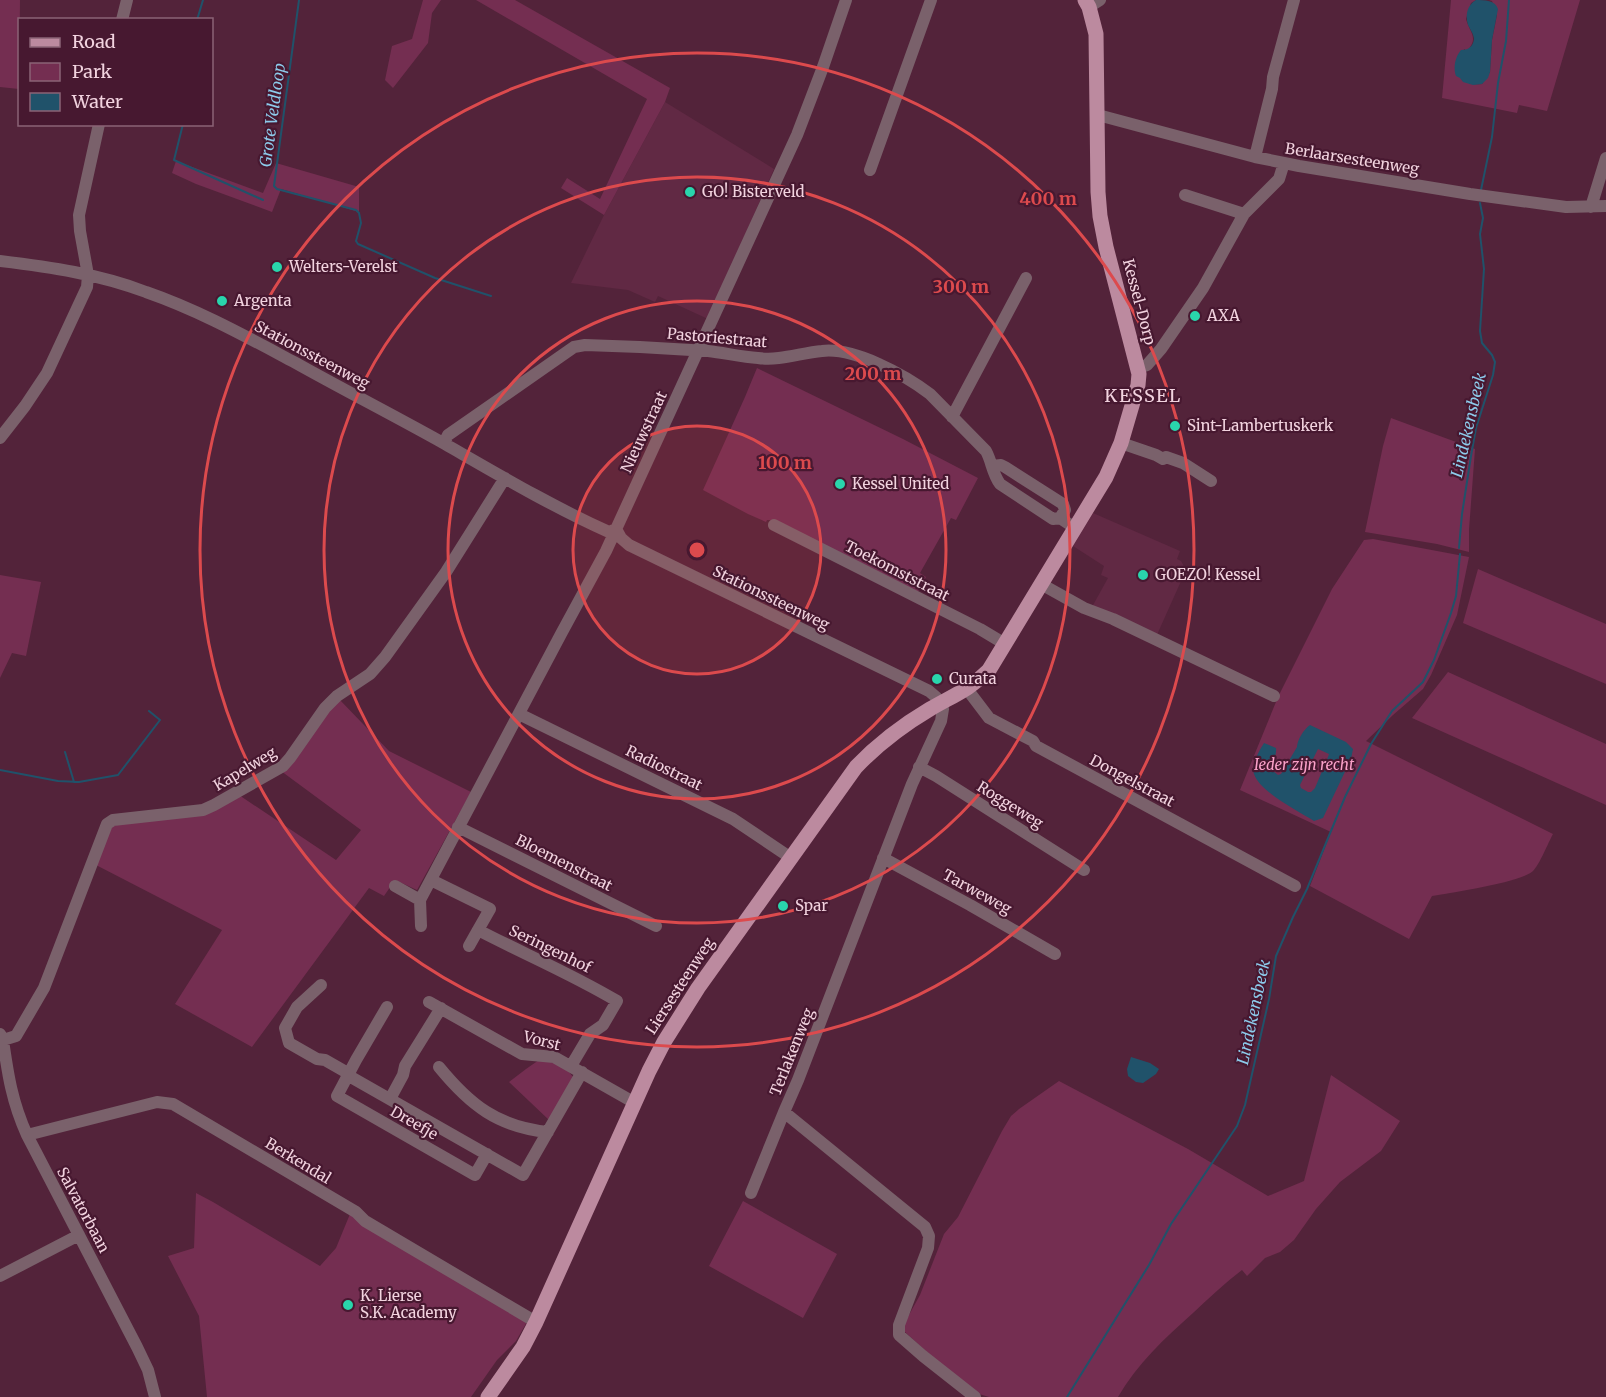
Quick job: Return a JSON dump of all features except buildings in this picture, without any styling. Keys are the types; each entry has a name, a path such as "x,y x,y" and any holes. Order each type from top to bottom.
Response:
{"main road":[{"name":"Kessel-Dorp","path":"967,689 989,670 1106,477 1121,443 1138,385 1138,368 1120,305 1100,216 1096,34 1091,2"},
{"name":"Liersesteenweg","path":"488,1397 523,1347 536,1323 654,1062 678,1018 856,767 894,732 967,689"}],"street":[{"path":"122,18 126,0"},
{"name":"Nieuwstraat","path":"431,880 616,530 810,104 846,0"},
{"path":"870,170 931,0"},
{"path":"1255,157 1273,77 1294,0"},
{"name":"Berlaarsesteenweg","path":"1098,115 1284,163 1470,194 1566,207 1606,206"},
{"path":"0,438 31,398 46,373 87,287 88,275 79,215 99,126"},
{"path":"1591,207 1606,158"},
{"path":"1138,368 1150,361 1189,308 1203,288 1244,214 1279,178 1284,163"},
{"path":"1185,195 1244,214"},
{"name":"Stationssteenweg","path":"0,261 63,269 88,275 145,291 214,319 591,524 609,532 616,530 629,545 929,691 940,703"},
{"path":"952,417 1026,278"},
{"name":"Pastoriestraat","path":"444,443 448,435 574,347 621,346 698,351 760,359 781,358 826,350 872,361 894,371 930,394 986,451 992,466"},
{"path":"1121,443 1163,459 1166,457 1183,463 1211,481"},
{"path":"1060,518 1065,510 1063,504 1005,467 992,466 994,476 1000,484 1053,519 1060,518 1075,528"},
{"name":"Kapelweg","path":"1,1036 16,1036 44,988 107,824 113,820 203,810 283,766 324,708 370,674 385,657 446,572 505,478"},
{"path":"591,524 600,539 600,561"},
{"name":"Toekomststraat","path":"774,525 980,629 1005,644"},
{"path":"1041,584 1084,608 1274,696"},
{"name":"Dongelstraat","path":"967,689 989,718 1034,741 1036,746 1295,886"},
{"name":"Terlakenweg","path":"940,703 944,709 943,715 919,767 784,1112 925,1227 929,1236 928,1248 899,1325 900,1335 975,1397"},
{"name":"Radiostraat","path":"519,714 733,819 791,858"},
{"name":"Roggeweg","path":"919,767 1083,870"},
{"name":"Bloemenstraat","path":"458,827 656,926"},
{"name":"Tarweweg","path":"883,858 1055,954"},
{"path":"421,926 420,900 431,880 490,909 469,946"},
{"path":"395,886 420,900"},
{"name":"Seringenhof","path":"478,930 617,1000 603,1025 590,1034 576,1069"},
{"path":"321,985 297,1007 285,1028 289,1043 316,1059 325,1060 349,1076"},
{"name":"Vorst","path":"429,1002 522,1054 554,1057 635,1103"},
{"name":"Dreefje","path":"387,1007 337,1096 475,1175 487,1154"},
{"path":"390,1099 403,1075 405,1066 441,1008"},
{"name":"Salvatorbaan","path":"1,1036 10,1089 18,1114 137,1347 148,1370 155,1397"},
{"path":"439,1067 455,1087 473,1104 487,1113 527,1130 548,1132 576,1069"},
{"name":"Dreefje","path":"349,1076 523,1175 548,1132"},
{"name":"Berkendal","path":"27,1135 157,1102 173,1104 356,1212 365,1221 536,1323"},
{"path":"751,1193 784,1112"},
{"path":"0,1276 80,1234"}],"shaded area":[{"name":"GO! Bisterveld","path":"665,102 774,169 708,319 658,296 655,302 628,290 571,283 604,215"},
{"name":"GOEZO! Kessel","path":"1093,513 1180,551 1177,559 1181,561 1186,570 1156,637 1092,607 1108,578 1101,575 1104,566 1073,546"}],"green space":[{"path":"0,0 20,0 18,89 0,87"},
{"path":"423,0 441,0 432,13 428,43 393,88 385,80 392,46 412,39"},
{"path":"476,0 515,0 670,88 665,102 604,215 561,188 567,178 600,199 647,99"},
{"path":"1451,0 1476,0 1471,3 1466,19 1473,39 1467,51 1464,49 1461,78 1468,83 1482,84 1490,72 1492,40 1497,15 1492,1 1489,0 1580,0 1547,111 1519,105 1517,113 1442,98"},
{"path":"176,161 263,193 276,163 359,187 359,212 281,189 272,212 172,173"},
{"name":"Kessel United","path":"757,368 978,478 956,520 951,518 920,573 926,577 916,595 770,520 766,522 748,514 703,490"},
{"path":"1391,418 1475,449 1469,552 1437,544 1365,532"},
{"name":"Ieder zijn recht","path":"1373,539 1469,557 1457,615 1431,675 1423,689 1366,741 1553,834 1536,868 1526,875 1432,896 1409,939 1310,886 1331,832 1240,790 1278,697 1332,589 1364,540"},
{"path":"1478,569 1606,624 1606,684 1463,623"},
{"path":"0,575 41,582 26,656 12,653 0,678"},
{"path":"1448,672 1606,744 1606,805 1412,718"},
{"path":"339,699 389,751 471,792 417,890 395,880 384,896 369,888 252,1047 175,1004 222,930 96,865 113,826 239,795 336,860 361,830 281,771"},
{"path":"539,1060 558,1065 573,1077 549,1120 509,1082"},
{"path":"1331,1075 1400,1121 1381,1151 1340,1182 1316,1209 1294,1240 1280,1252 1265,1258 1247,1276 1242,1270 1172,1332 1152,1352 1118,1397 989,1397 976,1393 960,1382 905,1332 904,1324 920,1295 944,1234 958,1217 1011,1116 1059,1081 1188,1149 1268,1196 1304,1181"},
{"name":"K. Lierse S.K. Academy","path":"196,1193 320,1266 336,1248 350,1214 527,1322 516,1341 497,1360 471,1397 207,1397 199,1316 168,1256 194,1248"},
{"path":"743,1201 837,1254 803,1318 709,1266"}],"water":[{"path":"1476,0 1492,2 1498,9 1492,40 1490,72 1482,84 1473,85 1463,82 1456,76 1455,66 1461,50 1470,48 1473,44 1474,39 1467,22 1467,14"},
{"path":"1310,725 1346,742 1353,749 1351,759 1323,818 1314,821 1271,794 1258,781 1253,770 1264,743 1276,748 1273,771 1278,775 1281,774 1297,747 1301,735","holes":["1318,749 1329,754 1315,788 1311,792 1301,788 1300,785"]},
{"path":"1131,1057 1150,1063 1159,1069 1143,1083 1136,1082 1128,1076 1127,1069"}],"waterway":[{"path":"198,18 203,0"},
{"name":"Grote Veldloop","path":"299,0 274,186 277,189 356,210 361,223 356,241 358,244 435,278 491,296"},
{"name":"Lindekensbeek","path":"1481,190 1492,137 1498,83 1506,41 1509,0"},
{"path":"182,126 174,160 263,200"},
{"name":"Lindekensbeek","path":"1459,548 1476,428 1495,362 1482,343 1480,331 1484,269 1480,234 1483,218 1480,203"},
{"name":"Lindekensbeek","path":"1067,1397 1149,1265 1171,1224 1237,1126 1245,1105 1269,999 1276,956 1345,797 1371,744 1392,711 1423,682 1434,660 1456,596 1460,554"},
{"path":"0,770 58,781 79,782 118,775 160,720 149,711"},
{"path":"65,752 74,782"}],"place":[{"name":"GO! Bisterveld","path":"690,192"},
{"name":"Welters-Verelst","path":"277,267"},
{"name":"Argenta","path":"222,301"},
{"name":"AXA","path":"1195,316"},
{"name":"Sint-Lambertuskerk","path":"1175,426"},
{"name":"Kessel United","path":"840,484"},
{"name":"GOEZO! Kessel","path":"1143,575"},
{"name":"Curata","path":"937,679"},
{"name":"Spar","path":"783,906"},
{"name":"K. Lierse S.K. Academy","path":"348,1305"}],"district":[{"name":"KESSEL","path":"1143,396"}]}
